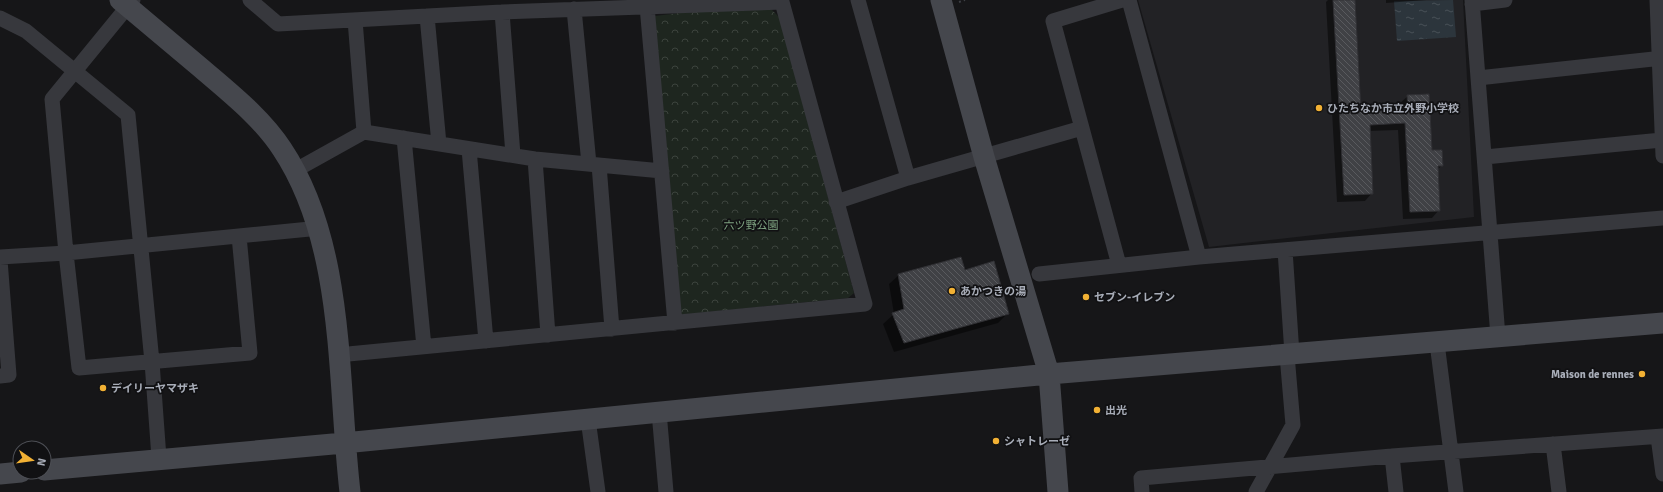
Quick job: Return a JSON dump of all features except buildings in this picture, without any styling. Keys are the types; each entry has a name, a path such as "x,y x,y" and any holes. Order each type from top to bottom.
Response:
{"street":[{"path":"250,0 278,24 427,16 472,7 502,12 714,2 783,1 836,202 865,304 338,356"},
{"path":"858,0 908,178"},
{"path":"941,0 984,157 1049,374 1058,492"},
{"path":"1119,265 1053,21 1122,0"},
{"path":"1129,0 1199,257"},
{"path":"1498,337 1472,2 1505,0"},
{"path":"1657,0 1662,58 1663,156"},
{"path":"239,236 250,353 79,368 66,253 52,99 127,2 234,96 259,121 282,149 312,205 320,228 331,279 344,442 350,492"},
{"path":"647,6 675,323"},
{"path":"574,9 594,164 612,329"},
{"path":"502,12 513,155"},
{"path":"427,16 439,144"},
{"path":"0,18 26,31 128,115 152,362 159,458"},
{"path":"355,20 364,132"},
{"path":"1478,78 1662,58"},
{"path":"836,202 908,178 1082,128"},
{"path":"294,171 364,132 535,159 662,171"},
{"path":"404,138 424,347"},
{"path":"1485,157 1662,140"},
{"path":"469,148 486,341"},
{"path":"535,159 548,335"},
{"path":"1039,274 1199,257 1663,218"},
{"path":"0,257 66,253 320,228"},
{"path":"1256,492 1293,425 1285,250"},
{"path":"0,260 9,375 0,376"},
{"path":"52,469 1049,374 1437,343 1663,323"},
{"path":"1437,343 1456,492"},
{"path":"659,412 666,492"},
{"path":"588,419 598,492"},
{"path":"1142,492 1141,478 1392,456 1661,436 1663,474"},
{"path":"1553,444 1559,492"},
{"path":"1392,456 1396,492"},
{"path":"0,474 12,473"}],"shaded area":[{"name":"ひたちなか市立外野小学校","path":"1138,0 1463,0 1474,217 1209,247"}],"green space":[{"name":"六ツ野公園","path":"769,7 780,18 854,293 848,298 678,315 655,16 712,9"}],"water":[{"path":"1453,0 1456,37 1397,41 1394,1"}],"place":[{"name":"ひたちなか市立外野小学校","path":"1319,108"},
{"name":"あかつきの湯","path":"952,291"},
{"name":"セブン-イレブン","path":"1086,297"},
{"name":"Maison de rennes","path":"1642,374"},
{"name":"デイリーヤマザキ","path":"103,388"},
{"name":"出光","path":"1097,410"},
{"name":"シャトレーゼ","path":"996,441"}]}
